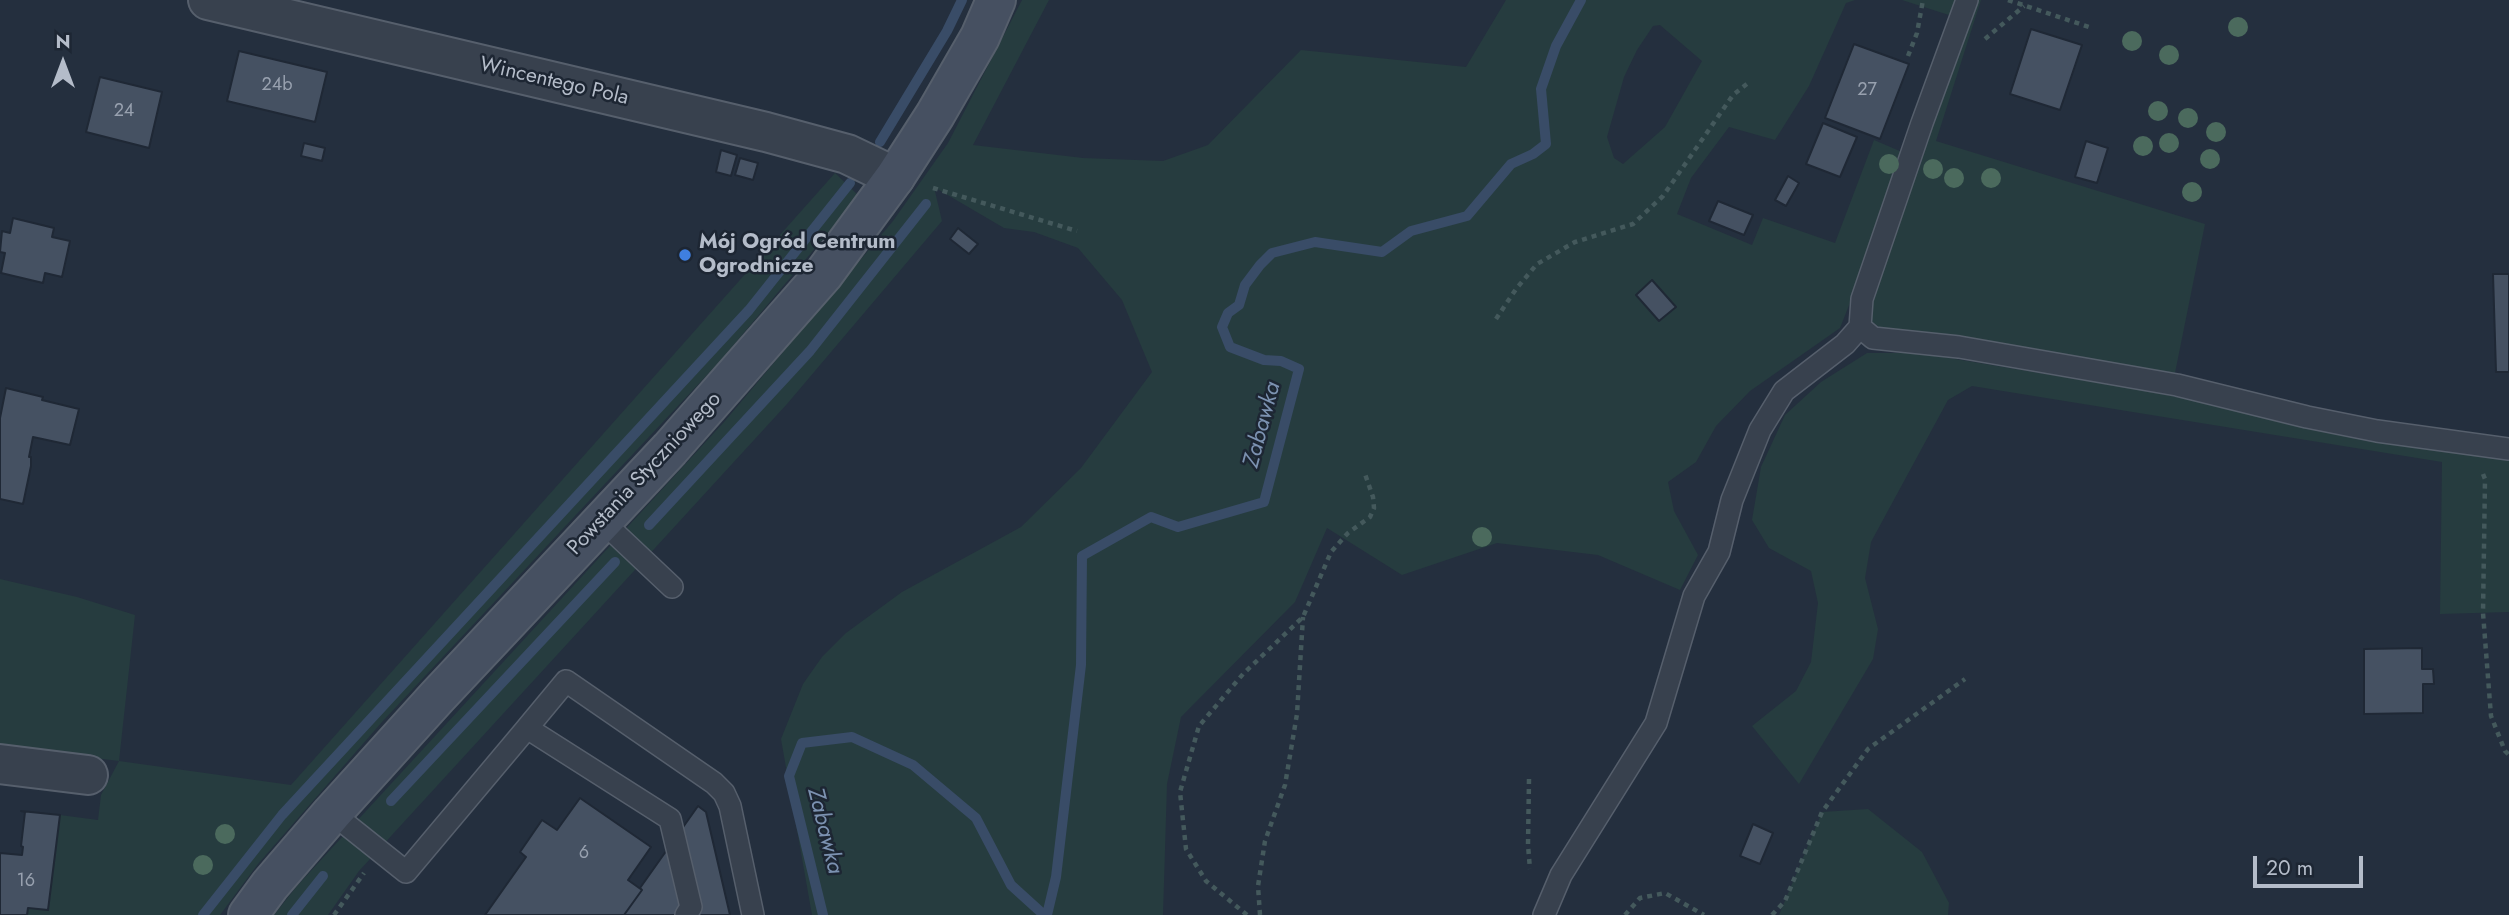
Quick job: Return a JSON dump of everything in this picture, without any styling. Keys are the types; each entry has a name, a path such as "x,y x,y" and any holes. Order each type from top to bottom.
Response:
{"main road":[{"name":"Powstania Styczniowego","path":"248,915 332,813 670,449 824,275 895,177 935,115 980,37 996,0"}],"street":[{"name":"Wincentego Pola","path":"208,0 766,132 847,154 895,177"},
{"path":"0,764 88,775"}],"lane":[{"path":"1544,915 1561,875 1656,723 1693,596 1719,552 1731,500 1760,430 1784,391 1845,344 1860,327 1862,299 1967,0"},
{"path":"1860,327 1873,338 1959,347 2177,385 2377,431 2509,449"},
{"path":"603,521 672,587"},
{"path":"332,813 406,872 566,681 714,783 724,793 730,806 753,915"},
{"path":"527,728 670,818 691,907 686,915"}],"path":[{"path":"1908,57 1923,0"},
{"path":"2008,0 2092,28"},
{"path":"1977,45 2024,6"},
{"path":"1496,319 1537,264 1575,242 1633,224 1663,196 1733,95 1748,83"},
{"path":"895,177 1077,231"},
{"path":"2449,440 2477,460 2485,480 2483,612 2490,716 2509,755"},
{"path":"1260,915 1258,886 1265,841 1285,785 1297,714 1303,617 1331,552 1348,533 1370,517 1374,508 1366,474"},
{"path":"1247,915 1206,881 1186,849 1180,792 1199,726 1242,674 1303,617"},
{"path":"1772,915 1785,901 1822,812 1868,749 1965,679"},
{"path":"1529,779 1528,845 1531,880"},
{"path":"334,915 380,850"},
{"path":"1625,915 1640,898 1665,893 1704,915"}],"green space":[{"path":"1022,0 1049,0 973,145 1083,158 1163,161 1208,145 1301,50 1466,67 1506,0 1855,0 1846,3 1809,86 1775,140 1729,127 1691,178 1677,214 1752,245 1763,218 1835,243 1874,140 1902,152 1861,275 1840,328 1750,391 1716,426 1696,462 1668,482 1674,511 1698,555 1680,590 1598,555 1497,543 1402,575 1327,528 1295,602 1181,717 1167,784 1163,915 812,915 781,739 803,684 822,657 846,633 902,592 1021,527 1081,468 1152,372 1122,300 1078,248 1034,232 1004,228 934,187 942,221 787,404 359,871 328,915 274,915 297,886 725,421 893,221 948,143","holes":["1660,25 1702,61 1665,127 1623,164 1614,158 1607,137 1624,77 1653,26"]},
{"path":"1902,0 1958,0 1952,16"},
{"path":"1977,0 1981,0 1936,141 2205,224 2175,373 1924,336 1879,327 1871,321 1869,307"},
{"path":"835,173 859,196 721,360 382,722 258,864 220,915 27,915 28,908 48,910 60,815 98,820 101,795 119,761 291,785"},
{"path":"1867,353 1919,353 2136,389 2429,446 2509,458 2509,612 2440,614 2442,462 1972,386 1948,400 1871,542 1865,578 1878,629 1873,659 1799,784 1752,726 1796,691 1811,662 1818,603 1811,571 1769,548 1752,520 1761,467 1785,415 1821,382"},
{"path":"0,579 77,597 135,615 119,761 0,746"},
{"path":"1868,809 1922,852 1949,903 1948,915 1779,915 1822,812"}],"building":[{"path":"2031,29 2082,45 2060,110 2010,94"},
{"path":"1854,44 1909,64 1880,139 1825,118"},
{"path":"239,51 327,72 315,122 227,101"},
{"path":"100,77 162,92 149,148 86,132"},
{"path":"1823,123 1857,137 1840,177 1806,164"},
{"path":"2086,141 2108,148 2097,183 2075,177"},
{"path":"304,143 325,148 322,161 301,156"},
{"path":"721,150 737,155 731,176 716,172"},
{"path":"740,158 758,163 753,180 735,175"},
{"path":"1788,176 1799,183 1786,206 1775,200"},
{"path":"1718,201 1753,215 1744,235 1709,221"},
{"path":"13,218 54,228 52,237 70,241 62,277 45,273 43,283 1,273 5,253 0,252 2,231 10,233"},
{"path":"958,228 978,244 969,254 950,239"},
{"path":"2493,274 2509,274 2509,372 2496,372"},
{"path":"1652,280 1676,307 1659,321 1636,295"},
{"path":"6,388 79,409 70,445 33,437 29,457 31,466 23,504 0,499 0,418"},
{"path":"2422,648 2422,669 2433,669 2434,684 2423,684 2423,713 2364,714 2364,649"},
{"path":"580,798 651,847 628,880 642,890 624,915 485,915 526,857 520,852 542,820 557,830"},
{"path":"698,806 706,812 730,915 624,915 642,890 640,888"},
{"path":"21,811 60,815 48,910 28,908 27,915 0,915 0,853 22,855 25,812"},
{"path":"1753,824 1773,833 1760,864 1740,856"}],"waterway":[{"path":"880,142 947,31 962,0"},
{"name":"Zabawka","path":"1047,915 1056,877 1081,665 1082,556 1151,517 1178,527 1264,502 1299,369 1281,361 1264,360 1230,347 1222,327 1228,313 1239,305 1245,285 1272,253 1315,242 1382,252 1411,231 1467,216 1511,164 1533,154 1546,144 1541,89 1556,46 1581,0"},
{"path":"203,915 282,815 749,310 850,183"},
{"path":"649,525 810,351 926,204"},
{"path":"391,801 615,562"},
{"name":"Zabawka","path":"823,915 789,776 802,743 852,737 913,765 976,818 1011,885 1044,915"},
{"path":"292,915 323,876"}],"place":[{"name":"Mój Ogród Centrum Ogrodnicze","path":"685,255"}]}
